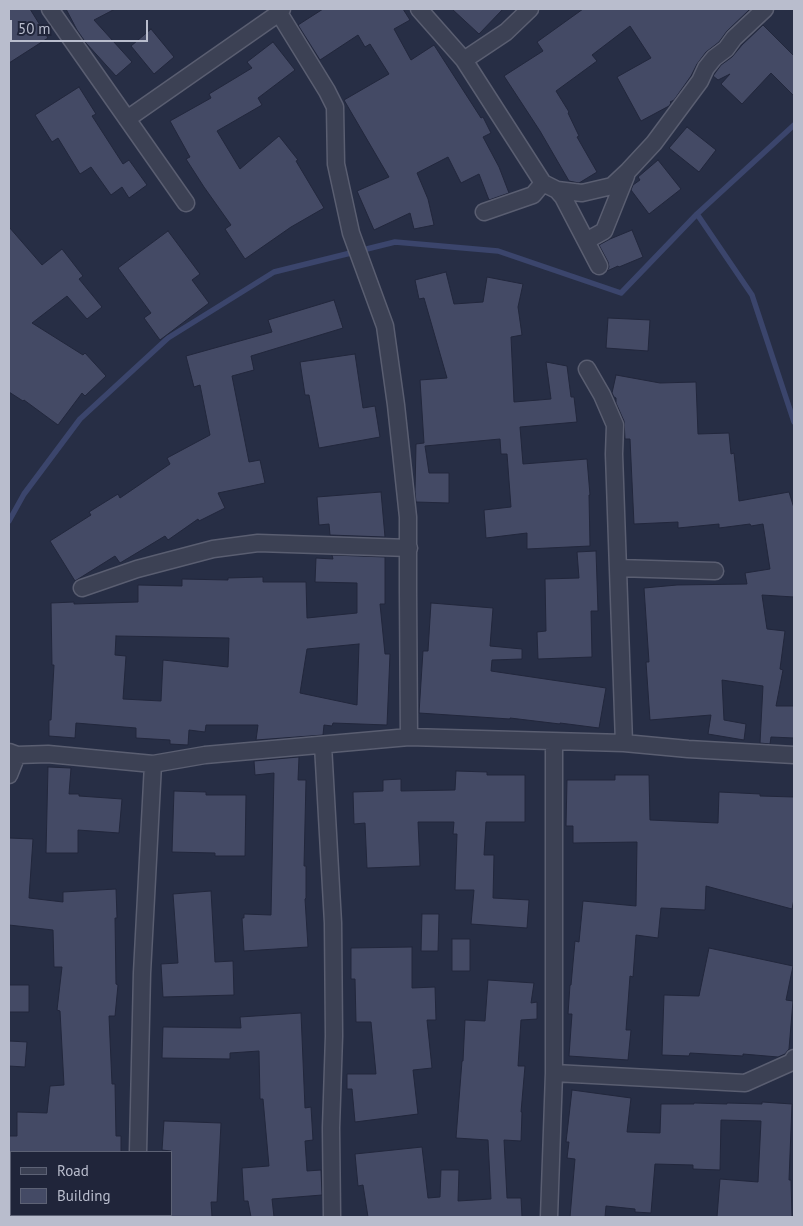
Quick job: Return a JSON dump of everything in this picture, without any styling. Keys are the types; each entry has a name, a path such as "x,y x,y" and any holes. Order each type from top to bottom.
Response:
{"street":[{"path":"50,9 186,203"},
{"path":"419,9 464,60 550,187 562,197 599,266"},
{"path":"464,60 506,32 530,9"},
{"path":"484,212 550,187 582,194 612,186 654,143 700,81 706,68 714,58 726,50 734,38 765,9"},
{"path":"127,119 280,11 334,106 336,164 351,233 385,326 396,405 408,517 409,737"},
{"path":"586,241 604,231 628,171"},
{"path":"587,369 602,395 615,425 614,454 624,743"},
{"path":"82,588 137,569 212,549 258,544 409,548"},
{"path":"618,568 715,571"},
{"path":"9,776 13,754 48,754 153,764 205,755 409,737 624,743 794,755"},
{"path":"549,1217 554,1073 554,742"},
{"path":"323,745 333,923 332,1217"},
{"path":"138,1151 142,973 153,764"},
{"path":"554,1073 745,1083 792,1062 794,1058"}],"building":[{"path":"9,9 30,9 48,38 9,63"},
{"path":"66,9 115,9 94,20 132,62 116,76 86,43"},
{"path":"323,9 403,9 410,20 394,29 411,60 434,45 481,118 483,117 491,133 483,137 499,167 509,193 489,200 479,174 461,183 448,157 417,173 428,199 434,225 414,229 410,213 374,230 357,191 389,177 344,100 389,74 370,44 365,47 358,35 320,60 298,25"},
{"path":"452,9 503,9 479,34"},
{"path":"583,9 749,10 727,31 719,42 706,52 669,106 641,121 617,77 651,58 630,26 592,55 597,61 556,91 569,112 579,136 577,137 597,172 579,183 569,181 540,131 504,76 543,51 537,42"},
{"path":"763,25 794,56 794,96 771,73 742,104 721,84 730,74 718,80 713,76 721,65 732,57"},
{"path":"151,29 174,57 154,74 131,46"},
{"path":"273,42 295,70 258,98 262,105 217,131 240,169 279,136 298,160 296,161 324,208 291,227 245,259 225,229 231,225 186,159 190,157 170,121 211,98 209,94 252,68 247,62"},
{"path":"79,87 96,114 92,116 123,164 129,160 147,185 129,198 122,187 111,195 91,167 80,174 58,138 52,142 35,115"},
{"path":"687,127 716,150 699,172 669,148"},
{"path":"658,160 681,189 649,214 631,190 633,185 640,180 638,177"},
{"path":"9,227 42,265 62,249 83,276 79,279 102,307 87,319 67,296 32,323 83,355 85,353 106,376 85,396 82,393 58,425 24,400 9,392"},
{"path":"632,230 643,257 607,271 609,267 608,262 599,245"},
{"path":"168,231 200,274 192,280 209,303 160,340 144,318 151,313 118,268"},
{"path":"446,272 454,304 483,302 487,277 523,284 518,307 522,335 511,337 514,402 551,399 546,362 567,366 571,397 574,397 577,422 520,427 523,464 587,459 590,495 590,546 527,549 527,533 486,538 484,510 511,507 507,454 501,454 500,439 425,446 429,473 449,473 449,503 416,502 416,444 424,443 420,380 447,378 424,298 419,299 415,280"},
{"path":"334,300 343,328 251,356 254,370 232,376 249,462 260,460 265,483 218,493 225,508 199,521 198,519 168,540 165,536 120,563 115,556 75,581 50,541 91,515 89,512 118,494 120,498 170,464 167,458 210,435 200,385 194,387 186,356 272,332 268,320"},
{"path":"608,318 650,320 648,351 606,348"},
{"path":"355,354 363,408 375,406 380,437 319,448 309,395 305,395 300,362"},
{"path":"616,375 660,383 696,382 698,434 729,433 731,454 734,453 739,501 789,492 794,508 794,597 762,595 767,629 785,631 780,669 783,670 776,706 794,706 794,738 771,737 770,744 760,743 763,686 722,680 724,720 746,724 744,740 708,734 711,715 650,720 646,662 649,662 644,588 677,585 747,584 745,573 770,569 763,524 719,528 719,524 678,528 678,522 634,524 630,439 625,439 624,421 616,403 616,398 612,393"},
{"path":"381,492 385,537 330,535 329,524 319,525 317,497"},
{"path":"596,551 598,611 591,611 592,657 538,659 537,632 546,631 545,579 579,578 577,552"},
{"path":"332,555 385,557 385,604 380,604 385,654 390,654 387,725 333,723 332,726 324,725 323,735 256,740 258,725 206,725 205,732 189,730 188,745 170,744 170,740 136,738 136,728 76,723 75,738 49,736 54,665 52,665 51,603 138,602 138,585 182,586 182,579 228,580 228,578 263,577 263,582 306,582 307,618 357,613 357,583 315,582 316,558 333,559","holes":["116,636 229,638 228,667 163,660 161,701 123,699 126,656 115,655","359,644 357,705 300,693 307,649"]},
{"path":"431,603 493,608 490,646 522,649 522,659 492,660 491,671 606,688 599,728 510,718 419,713 423,651 428,651"},
{"path":"299,757 298,780 306,780 304,866 306,866 305,899 308,947 244,951 242,918 244,918 244,914 271,915 274,773 255,775 254,761"},
{"path":"48,767 71,768 69,794 122,799 119,833 78,830 78,853 46,853"},
{"path":"456,771 487,772 487,775 525,775 525,822 486,822 484,855 494,855 493,898 529,900 527,928 471,924 474,890 455,890 457,834 453,834 454,822 418,822 420,866 367,868 365,823 354,824 353,792 383,791 383,780 401,779 401,791 455,790"},
{"path":"615,775 649,775 650,820 718,823 719,792 794,797 794,899 792,909 706,886 705,910 661,908 658,938 636,935 633,977 630,976 626,1030 631,1030 628,1060 569,1056 572,1014 568,1014 570,985 575,941 579,942 583,901 636,906 637,842 573,843 573,826 566,826 567,780 615,780"},
{"path":"174,791 206,792 206,795 246,795 245,856 215,856 215,853 172,852"},
{"path":"9,838 33,839 29,898 63,902 63,892 116,889 116,984 118,985 115,1016 109,1016 112,1084 115,1084 116,1136 121,1136 121,1151 9,1152 9,1136 17,1136 17,1112 47,1113 50,1086 64,1085 60,1011 57,1010 62,967 54,967 53,930 9,925"},
{"path":"211,891 215,962 233,961 234,995 163,997 161,964 178,963 173,894"},
{"path":"422,914 439,914 438,951 421,951"},
{"path":"452,939 470,939 470,971 452,971"},
{"path":"412,947 412,988 435,987 436,1020 427,1020 432,1068 413,1070 418,1114 355,1122 352,1089 347,1089 347,1074 376,1074 371,1022 356,1022 355,979 351,979 351,948"},
{"path":"709,948 793,966 786,1000 793,1001 789,1049 785,1054 778,1057 690,1053 689,1056 662,1055 664,995 699,996"},
{"path":"488,980 534,983 531,1003 537,1002 537,1019 521,1020 518,1066 525,1066 521,1112 521,1141 504,1140 507,1198 521,1198 522,1217 368,1217 363,1185 358,1186 355,1154 422,1147 428,1198 440,1197 441,1170 459,1170 458,1201 491,1199 488,1140 456,1138 465,1020 485,1021"},
{"path":"9,985 29,985 29,1012 9,1012"},
{"path":"301,1013 305,1108 311,1107 313,1140 305,1141 307,1171 321,1170 322,1195 272,1199 274,1217 251,1217 248,1201 244,1201 242,1168 269,1166 263,1099 260,1099 259,1051 230,1053 230,1059 162,1058 163,1027 241,1028 240,1017"},
{"path":"9,1041 27,1042 25,1067 9,1066"},
{"path":"572,1090 631,1098 627,1132 660,1133 661,1104 762,1104 762,1102 792,1104 789,1180 791,1180 792,1217 717,1217 720,1179 758,1182 761,1121 721,1120 720,1170 693,1169 693,1165 655,1164 651,1213 606,1206 605,1217 570,1217 575,1159 567,1158 569,1142 566,1142"},
{"path":"164,1121 221,1123 217,1202 211,1202 212,1217 171,1217 172,1151 162,1150"}],"waterway":[{"path":"9,521 24,494 80,419 168,338 274,272 395,242 498,251 621,293 697,214 794,125"},
{"path":"697,214 752,295 794,422"}]}
